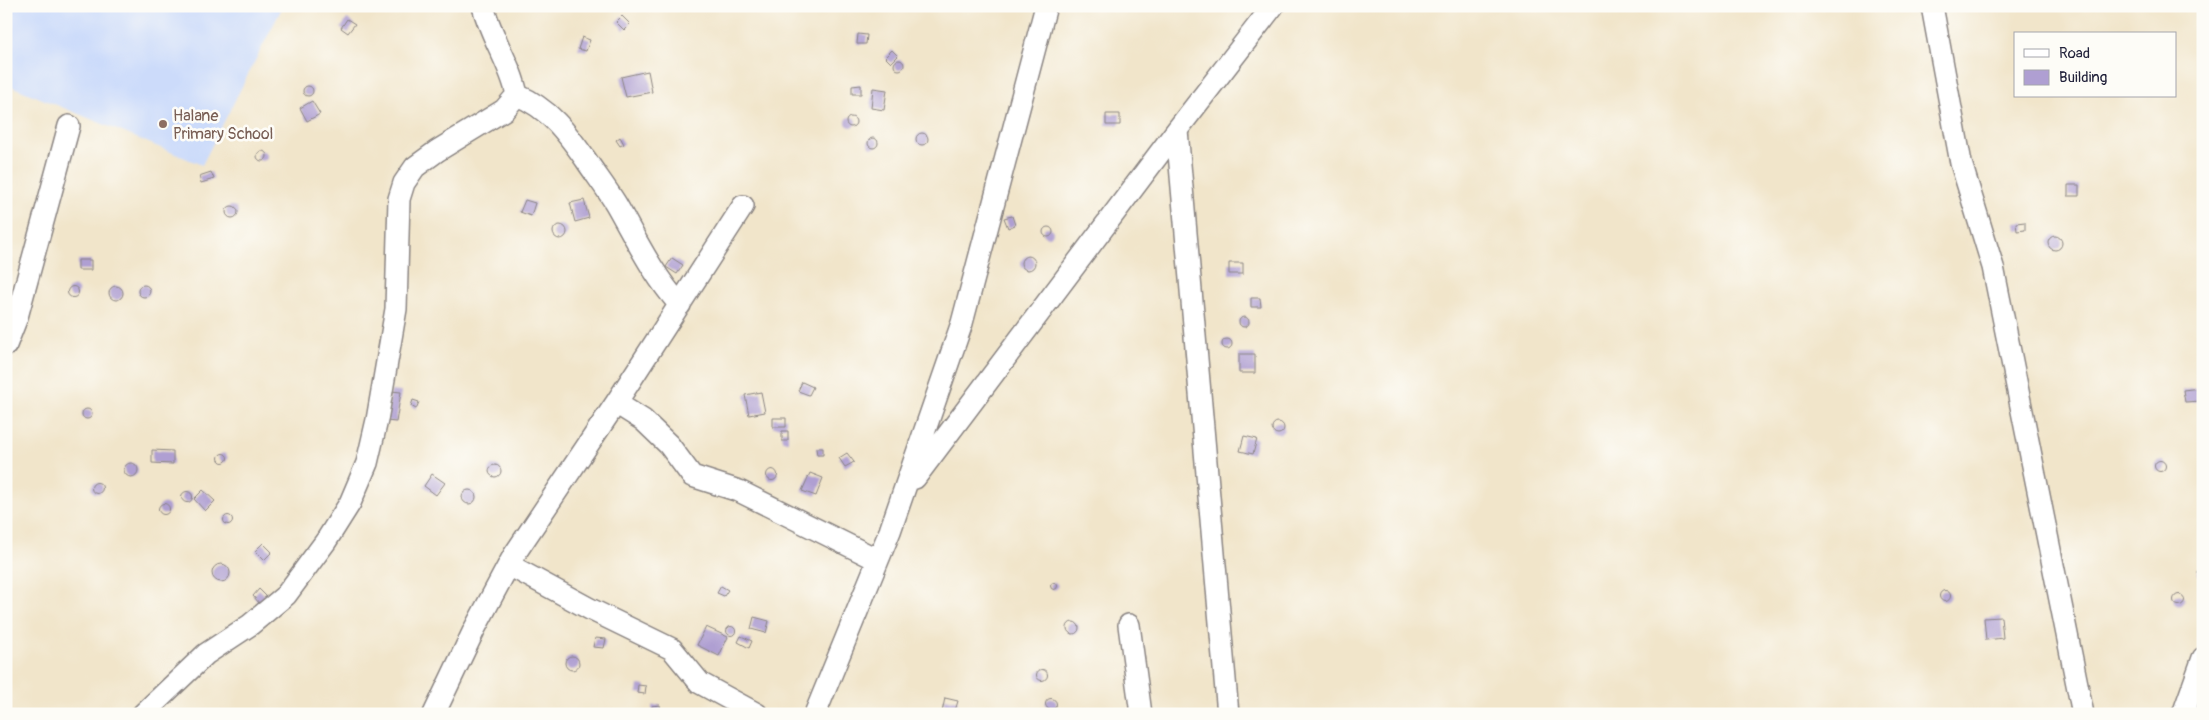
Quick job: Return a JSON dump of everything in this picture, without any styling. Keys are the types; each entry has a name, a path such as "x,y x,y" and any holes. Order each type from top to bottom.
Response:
{"street":[{"path":"483,6 492,33 513,76 517,95"},
{"path":"815,714 904,494 962,323 1046,6"},
{"path":"904,494 1177,130 1273,6"},
{"path":"1932,6 1961,163 1993,267 2083,714"},
{"path":"517,95 548,112 570,138 615,202 664,287 680,305"},
{"path":"143,714 206,654 250,625 286,595 326,541 350,503 366,463 379,411 396,309 399,199 404,183 415,167 437,151 504,110 517,95"},
{"path":"6,345 17,317 69,126"},
{"path":"1177,130 1228,714"},
{"path":"434,714 475,628 509,565 743,206"},
{"path":"616,403 643,420 669,445 692,476 739,491 878,560"},
{"path":"509,565 590,609 672,649 700,683 757,714"},
{"path":"1129,625 1141,714"},
{"path":"2183,714 2203,658"}],"shaded area":[{"name":"Halane Primary School","path":"11,6 283,6 202,165 6,84 6,24"}],"building":[{"path":"622,16 630,24 624,30 616,22"},
{"path":"347,19 355,24 348,33 341,28"},
{"path":"858,34 867,35 866,44 857,44"},
{"path":"582,37 590,40 586,51 578,49"},
{"path":"892,50 898,56 891,63 885,57"},
{"path":"897,60 901,60 904,65 903,69 897,70 894,67 894,63"},
{"path":"648,71 652,92 626,97 621,77"},
{"path":"861,85 861,94 852,94 852,86"},
{"path":"306,86 310,86 313,91 312,95 306,96 303,93 303,89"},
{"path":"873,88 887,90 884,110 871,108"},
{"path":"312,101 320,114 307,121 300,108"},
{"path":"1106,114 1120,114 1120,125 1106,125"},
{"path":"849,117 853,117 856,122 855,126 849,127 846,124 846,120"},
{"path":"922,133 928,139 922,145 916,139"},
{"path":"620,137 624,144 620,146 616,140"},
{"path":"871,138 875,138 878,143 877,147 871,148 868,145 868,141"},
{"path":"260,151 264,151 267,156 266,160 260,161 257,158 257,154"},
{"path":"211,172 214,179 201,183 199,176"},
{"path":"2068,185 2079,185 2079,196 2068,196"},
{"path":"525,200 535,203 531,216 520,212"},
{"path":"584,200 589,218 575,222 570,203"},
{"path":"232,206 238,212 232,218 226,212"},
{"path":"1012,216 1015,225 1008,228 1004,218"},
{"path":"2025,222 2025,230 2017,231 2016,223"},
{"path":"557,225 563,225 567,232 563,239 557,239 553,235 553,229"},
{"path":"1046,227 1050,227 1053,232 1052,236 1046,237 1043,234 1043,230"},
{"path":"2055,236 2060,238 2062,243 2060,248 2055,250 2050,248 2048,243 2050,238"},
{"path":"1028,256 1033,258 1035,263 1033,268 1028,270 1023,268 1021,263 1023,258"},
{"path":"672,258 683,265 677,274 666,267"},
{"path":"78,260 91,260 91,270 78,270"},
{"path":"1229,263 1243,263 1243,274 1229,274"},
{"path":"142,285 146,285 150,291 146,297 142,297 138,293 138,289"},
{"path":"113,286 119,286 123,293 119,300 113,300 109,296 109,290"},
{"path":"71,287 75,287 78,292 77,296 71,297 68,294 68,290"},
{"path":"1251,298 1260,298 1261,307 1251,307"},
{"path":"1242,317 1246,317 1249,322 1248,326 1242,327 1239,324 1239,320"},
{"path":"1225,339 1229,339 1232,344 1231,348 1225,349 1222,346 1222,342"},
{"path":"1239,354 1255,354 1255,373 1239,373"},
{"path":"802,382 813,387 809,395 798,391"},
{"path":"2200,388 2201,401 2185,402 2183,390"},
{"path":"391,391 401,392 396,422 386,421"},
{"path":"761,392 765,412 749,415 745,395"},
{"path":"413,400 419,402 416,409 411,406"},
{"path":"85,409 89,409 92,414 91,418 85,419 82,416 82,412"},
{"path":"773,418 786,418 786,427 773,427"},
{"path":"1278,422 1284,428 1278,434 1272,428"},
{"path":"782,431 788,431 788,441 782,441"},
{"path":"1244,436 1257,439 1253,454 1240,451"},
{"path":"816,448 823,448 823,455 817,455"},
{"path":"152,450 173,451 173,464 152,463"},
{"path":"223,453 228,458 223,463 218,458"},
{"path":"847,453 854,462 845,467 839,458"},
{"path":"2160,460 2166,466 2160,472 2154,466"},
{"path":"131,463 136,465 138,470 136,475 131,477 126,475 124,470 126,465"},
{"path":"495,465 501,471 495,477 489,471"},
{"path":"770,470 774,470 777,475 776,479 770,480 767,477 767,473"},
{"path":"810,473 823,478 816,496 802,491"},
{"path":"432,474 445,483 436,495 424,486"},
{"path":"95,483 99,483 102,488 101,492 95,493 92,490 92,486"},
{"path":"203,490 215,501 205,511 194,499"},
{"path":"466,490 472,490 476,497 472,504 466,504 462,500 462,494"},
{"path":"185,492 189,492 192,497 191,501 185,502 182,499 182,495"},
{"path":"162,504 166,504 169,509 168,513 162,514 159,511 159,507"},
{"path":"228,515 233,520 228,525 223,520"},
{"path":"263,543 272,552 264,560 255,551"},
{"path":"221,564 227,567 230,573 227,579 221,582 215,579 212,573 215,567"},
{"path":"2203,568 2203,579 2198,574 2198,571"},
{"path":"1054,582 1058,586 1054,590 1050,586"},
{"path":"721,586 728,590 724,596 717,593"},
{"path":"259,589 267,597 260,604 253,596"},
{"path":"1945,590 1951,596 1945,602 1939,596"},
{"path":"2177,595 2181,595 2184,600 2183,604 2177,605 2174,602 2174,598"},
{"path":"754,617 769,621 766,633 751,629"},
{"path":"2001,617 2003,638 1986,640 1984,618"},
{"path":"1071,622 1075,622 1079,628 1075,634 1071,634 1067,630 1067,626"},
{"path":"706,627 728,637 719,656 697,645"},
{"path":"731,627 735,631 731,635 727,631"},
{"path":"741,636 752,641 749,648 738,642"},
{"path":"595,638 606,639 604,648 593,647"},
{"path":"569,656 575,656 579,663 575,670 569,670 565,666 565,660"},
{"path":"1042,669 1048,675 1042,681 1036,675"},
{"path":"638,685 646,686 645,694 637,693"},
{"path":"945,698 958,701 954,714 942,712"},
{"path":"1051,698 1057,704 1051,710 1045,704"},
{"path":"660,705 661,714 653,714 652,706"}],"place":[{"name":"Halane Primary School","path":"163,124"}]}
